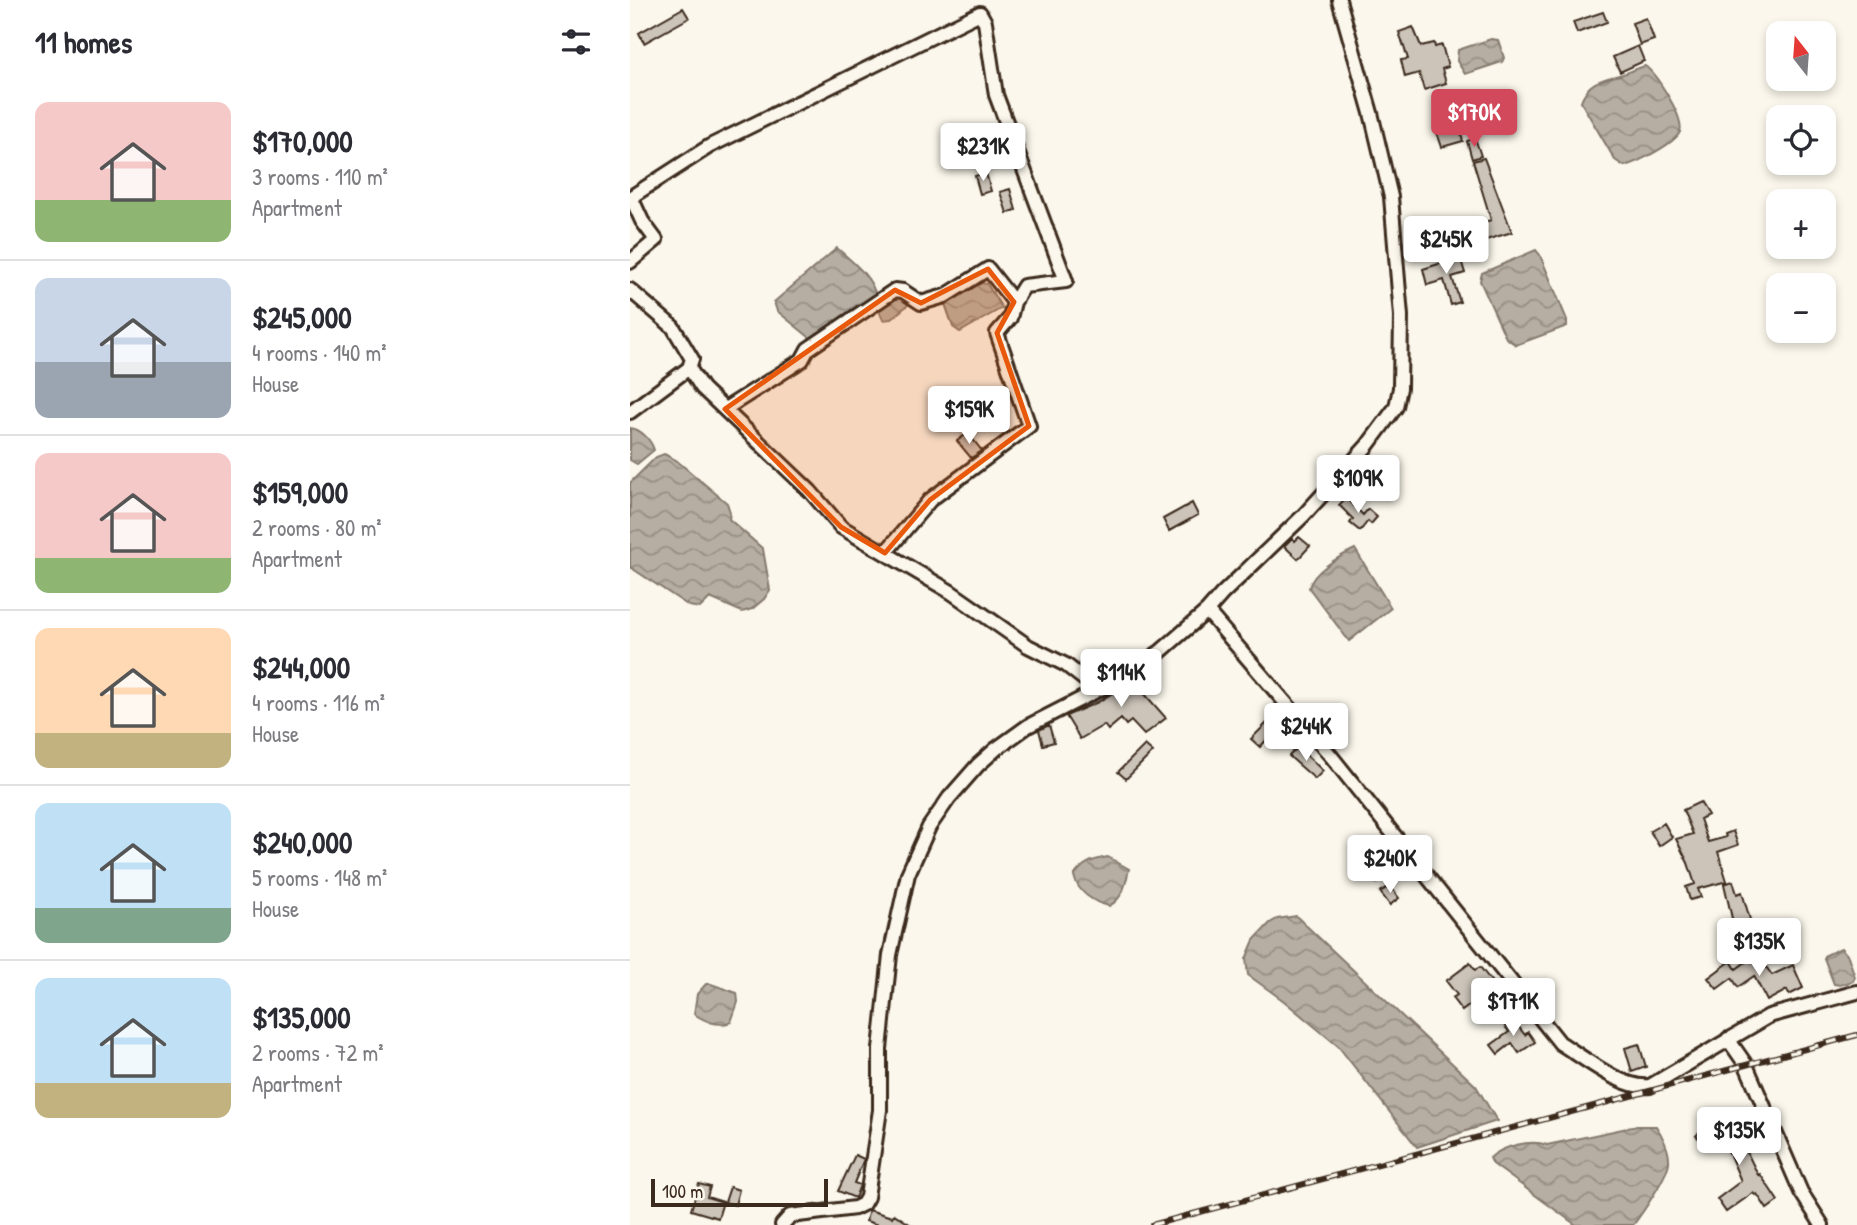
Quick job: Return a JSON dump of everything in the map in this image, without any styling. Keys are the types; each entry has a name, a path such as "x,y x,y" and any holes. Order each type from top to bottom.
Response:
{"street":[{"path":"782,1225 790,1216 855,1208 867,1197 880,1110 880,1049 890,955 908,874 929,827 949,798 996,749 1028,726 1098,690 1160,652 1207,611 1303,516 1367,446 1395,407 1400,388 1401,316 1391,197 1371,113 1339,0"},
{"path":"630,262 656,240 631,197 710,146 981,13 985,22 996,95 1066,281 1024,286 1014,302 1010,318 996,332 1029,426 930,500 886,553"},
{"path":"726,410 802,360 808,349 895,289 922,303 945,296 988,269 1014,302"},
{"path":"630,290 673,327 692,359 689,368 630,412"},
{"path":"689,368 702,388 810,491 841,527 951,592 1028,646 1066,665 1098,690"},
{"path":"1207,611 1331,756 1560,1043 1608,1074 1641,1087 1650,1086 1769,1016 1857,992"},
{"path":"1728,1039 1746,1065 1801,1192 1822,1225"}],"highlighted area":[{"path":"988,269 1014,302 997,333 1029,426 930,500 885,553 841,527 725,409 895,290 921,303"}],"water":[{"path":"1491,39 1498,40 1504,58 1502,62 1465,74 1457,61 1458,50"},
{"path":"1645,66 1674,107 1680,132 1671,142 1655,152 1624,166 1615,160 1581,102 1587,89 1597,82"},
{"path":"837,248 866,276 876,297 814,341 777,311 774,302"},
{"path":"1536,250 1567,320 1567,326 1516,345 1506,338 1480,281 1482,273"},
{"path":"981,283 987,284 1002,308 960,332 953,327 945,304"},
{"path":"898,294 909,300 909,304 891,319 883,320 877,306"},
{"path":"630,428 645,436 654,450 637,464 630,460"},
{"path":"664,454 676,460 727,503 729,519 763,549 770,590 752,609 742,612 710,598 700,608 689,606 630,567 630,483 656,457"},
{"path":"1355,549 1391,608 1349,641 1309,588 1321,570"},
{"path":"1108,857 1129,869 1121,895 1109,906 1087,896 1074,876 1089,862"},
{"path":"1296,916 1476,1086 1497,1121 1417,1147 1338,1046 1248,975 1246,959 1254,940 1277,919"},
{"path":"1841,948 1848,956 1855,977 1853,981 1840,985 1834,984 1824,956"},
{"path":"706,984 737,993 738,1002 731,1022 716,1024 694,1014 697,994"},
{"path":"1637,1126 1656,1126 1667,1148 1669,1162 1660,1185 1633,1225 1576,1225 1493,1164 1490,1158 1517,1145 1547,1145"}],"building":[{"path":"683,8 689,18 644,43 639,33"},
{"path":"1603,12 1607,22 1577,33 1573,22"},
{"path":"1646,18 1654,40 1640,45 1632,23"},
{"path":"1413,27 1421,46 1434,43 1435,47 1442,45 1448,67 1442,69 1446,83 1424,90 1419,73 1405,77 1401,60 1408,59 1399,32"},
{"path":"1638,46 1644,61 1620,72 1613,57"},
{"path":"1459,126 1463,141 1442,147 1437,133"},
{"path":"1475,138 1481,156 1472,159 1467,141"},
{"path":"1484,158 1512,232 1486,240 1481,223 1491,220 1473,161"},
{"path":"986,173 991,191 980,194 975,176"},
{"path":"1010,189 1016,210 1007,213 1000,192"},
{"path":"1460,257 1465,273 1452,277 1460,302 1451,305 1444,280 1427,285 1423,269"},
{"path":"968,433 982,451 971,458 957,441"},
{"path":"1346,498 1363,515 1368,509 1377,517 1371,524 1368,521 1360,531 1350,523 1353,519 1339,505"},
{"path":"1192,503 1198,515 1169,531 1163,519"},
{"path":"1299,537 1310,546 1298,559 1284,546 1292,538 1295,541"},
{"path":"1149,670 1158,680 1143,692 1166,718 1144,735 1131,721 1126,725 1121,719 1108,730 1104,725 1080,739 1066,716 1098,702"},
{"path":"1273,717 1286,730 1278,738 1273,733 1260,747 1251,739"},
{"path":"1049,725 1054,742 1043,745 1039,730"},
{"path":"1145,745 1153,752 1126,779 1118,772"},
{"path":"1298,747 1323,771 1315,779 1289,756"},
{"path":"1700,802 1708,815 1700,819 1708,842 1726,837 1725,834 1733,831 1738,845 1718,852 1727,881 1698,889 1701,897 1690,900 1686,887 1695,884 1676,839 1693,834 1683,810"},
{"path":"1664,823 1672,837 1659,846 1650,831"},
{"path":"1376,864 1385,877 1377,883 1368,870"},
{"path":"1733,881 1737,894 1742,892 1751,923 1734,927 1724,884"},
{"path":"1390,886 1399,898 1390,905 1380,892"},
{"path":"1759,957 1772,975 1793,965 1803,988 1789,995 1787,990 1767,1001 1754,976 1738,987 1732,978 1717,989 1708,978 1731,961 1736,969 1750,959 1752,962"},
{"path":"1470,963 1475,970 1480,967 1495,986 1462,1011 1452,998 1457,995 1446,981"},
{"path":"1511,1017 1525,1035 1528,1032 1535,1042 1519,1053 1512,1043 1498,1054 1491,1045 1509,1032 1503,1023"},
{"path":"1639,1044 1646,1067 1632,1072 1625,1048"},
{"path":"1728,1112 1741,1148 1744,1146 1758,1175 1760,1174 1778,1201 1767,1209 1757,1194 1753,1193 1726,1212 1717,1199 1741,1181 1717,1125 1703,1142 1696,1136 1710,1119"},
{"path":"855,1155 864,1159 854,1183 860,1185 855,1198 838,1191"},
{"path":"699,1184 710,1187 707,1197 723,1202 718,1218 691,1210"},
{"path":"730,1187 739,1190 735,1205 725,1202"},
{"path":"869,1210 892,1217 894,1214 911,1225 878,1225 866,1221"}],"railway":[{"path":"1152,1225 1857,1035"}]}
